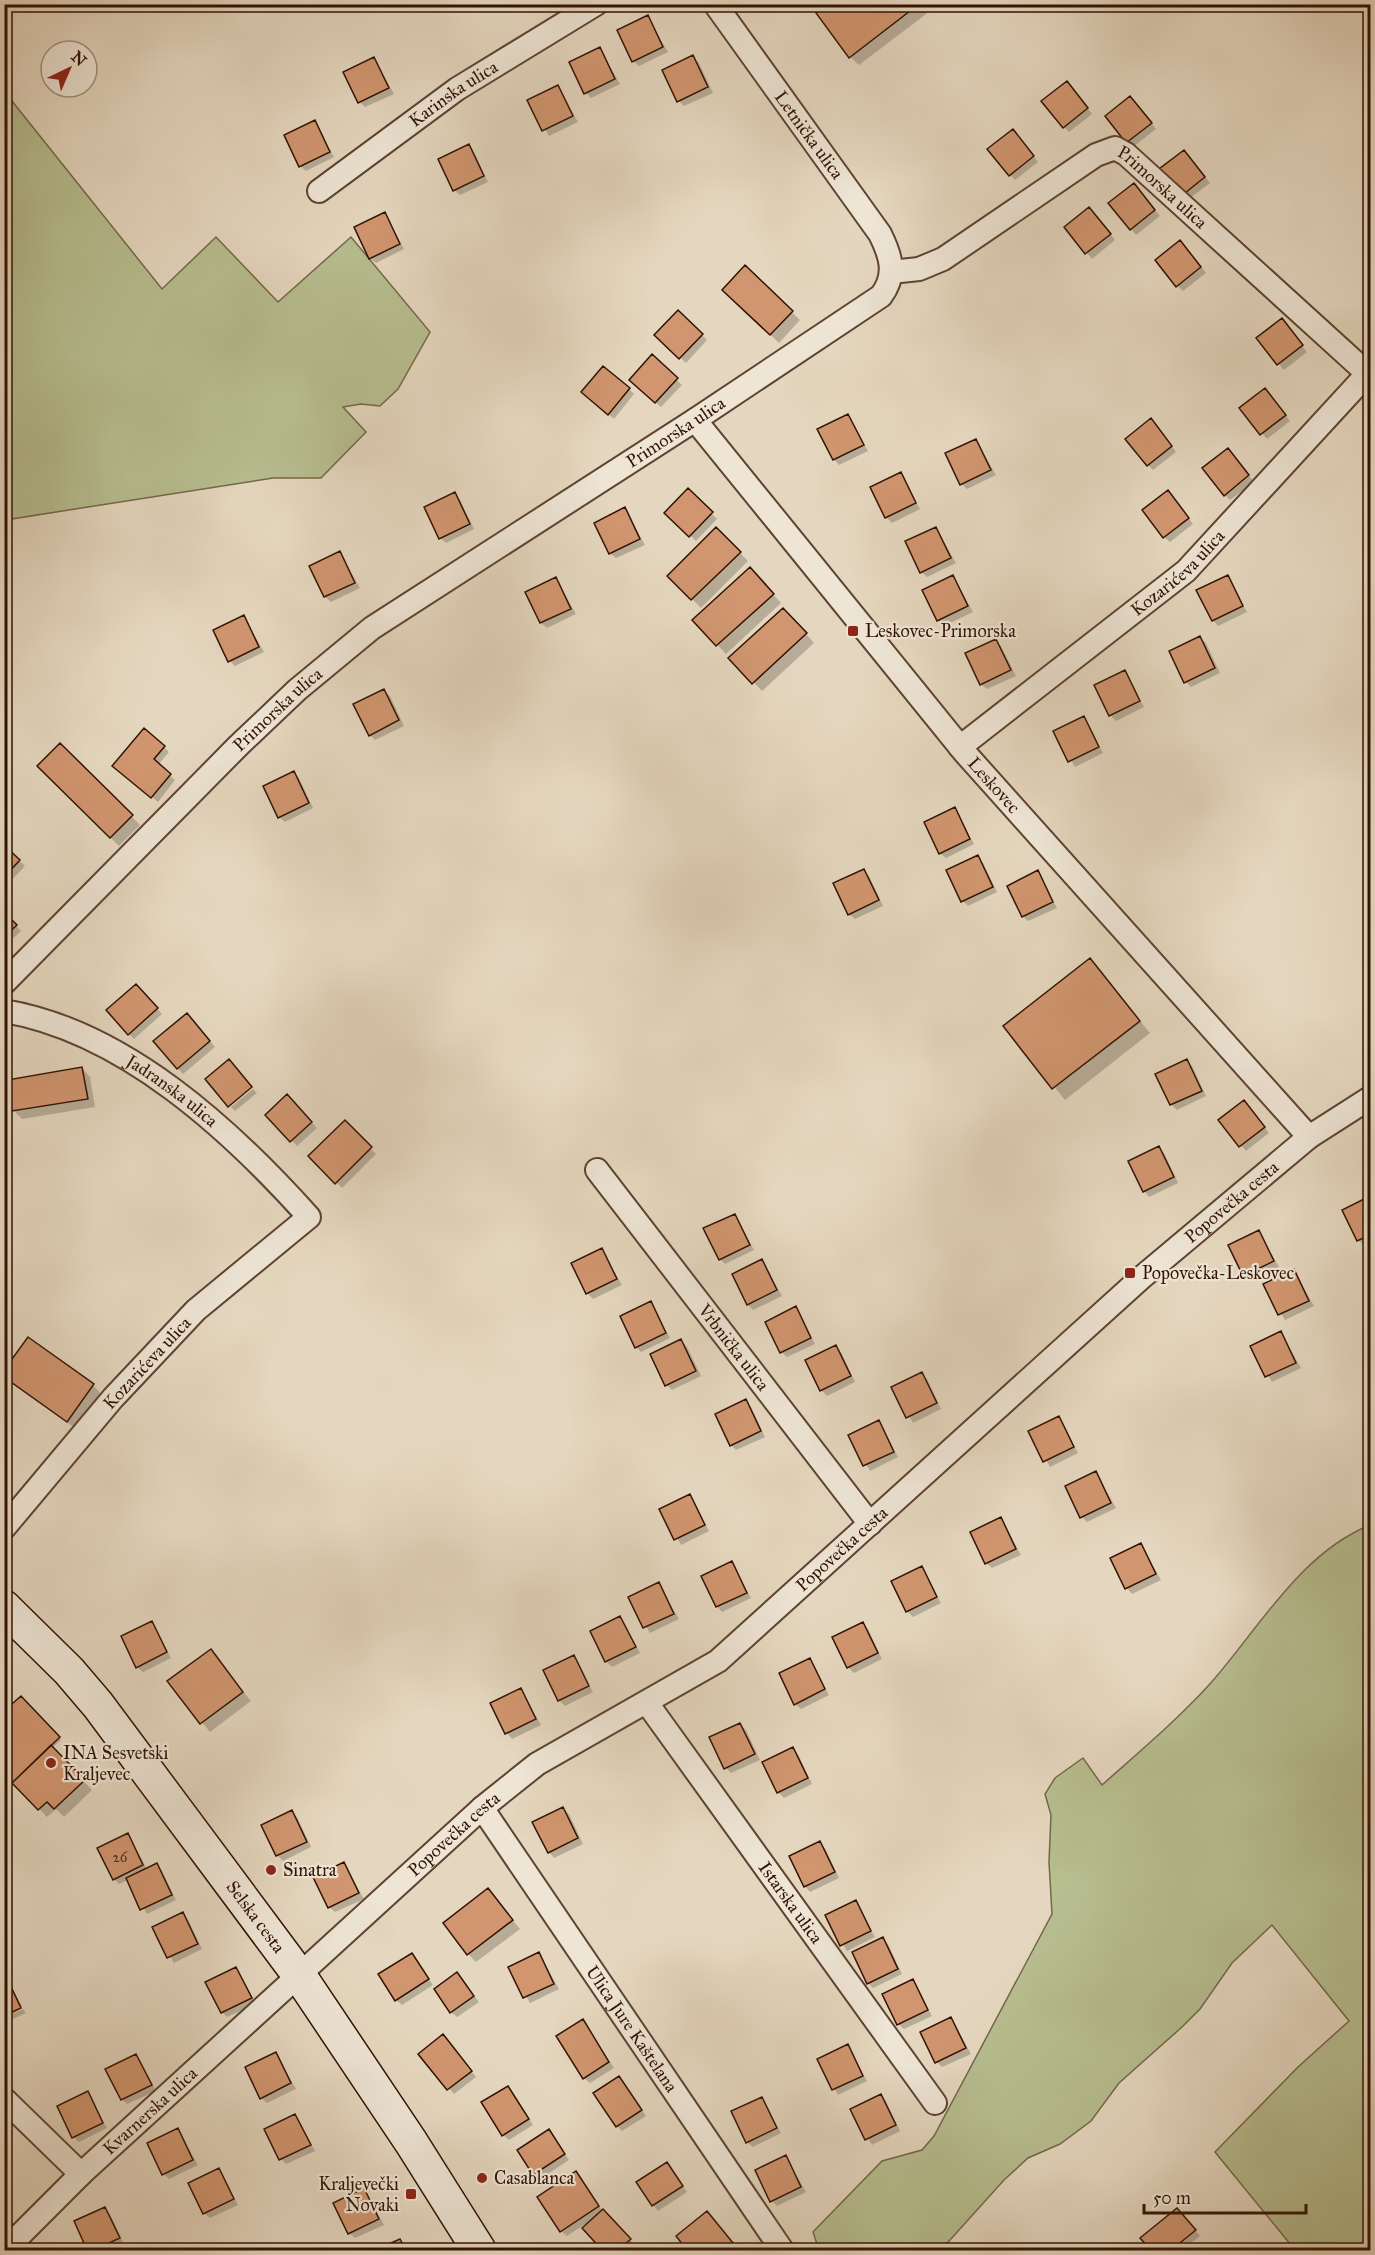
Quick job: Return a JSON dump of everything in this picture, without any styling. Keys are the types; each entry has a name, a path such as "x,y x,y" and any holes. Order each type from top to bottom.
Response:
{"main road":[{"name":"Selska cesta","path":"4,1607 69,1671 98,1705 299,1975 411,2142 479,2250"}],"street":[{"name":"Karinska ulica","path":"319,191 457,89 596,4"},
{"name":"Letnička ulica","path":"715,4 880,234 890,254 891,272"},
{"name":"Primorska ulica","path":"4,983 238,746 297,690 372,628 696,420 881,296 888,286 891,272 918,269 943,259 1096,155 1115,148 1126,154 1369,372"},
{"name":"Kozarićeva ulica","path":"960,747 1186,571 1369,372"},
{"name":"Leskovec","path":"696,420 960,747 1309,1137"},
{"name":"Jadranska ulica","path":"4,1011 28,1015 98,1043 183,1095 261,1163 309,1216"},
{"name":"Popovečka cesta","path":"299,1975 482,1808 537,1764 718,1661 1141,1278 1309,1137 1371,1098"},
{"name":"Vrbnička ulica","path":"597,1170 870,1524"},
{"name":"Kozarićeva ulica","path":"4,1528 113,1398 196,1310 309,1216"},
{"name":"Istarska ulica","path":"647,1703 935,2103"},
{"name":"Ulica Jure Kaštelana","path":"482,1808 782,2250"},
{"name":"Kvarnerska ulica","path":"5,2250 81,2174 299,1975"},
{"path":"4,2099 81,2174"}],"green space":[{"path":"4,91 162,289 216,237 278,302 351,237 430,332 398,389 380,406 361,404 343,407 366,432 321,478 273,478 5,520"},
{"path":"1370,1525 1370,2250 1295,2250 1215,2152 1298,2067 1349,2021 1272,1925 1232,1963 1200,2009 1119,2083 1091,2121 1060,2144 1028,2158 1004,2180 941,2250 819,2250 813,2232 882,2161 922,2150 934,2136 1052,1914 1049,1862 1051,1815 1045,1794 1055,1778 1083,1758 1102,1785 1170,1724 1209,1685 1301,1574 1322,1554 1345,1538"}],"building":[{"path":"827,4 919,4 849,58 816,13"},
{"path":"648,15 663,47 632,62 617,30"},
{"path":"600,47 615,79 584,94 569,62"},
{"path":"693,55 708,87 677,102 662,70"},
{"path":"374,57 389,88 358,103 343,72"},
{"path":"1067,81 1088,108 1063,128 1041,101"},
{"path":"558,85 573,116 542,131 527,100"},
{"path":"1130,96 1152,123 1126,143 1105,116"},
{"path":"315,120 330,152 299,167 284,135"},
{"path":"1013,129 1034,156 1009,176 987,149"},
{"path":"469,144 484,176 453,191 438,159"},
{"path":"1184,150 1205,177 1180,197 1159,169"},
{"path":"1134,183 1155,210 1130,230 1108,203"},
{"path":"1089,207 1111,234 1085,254 1064,227"},
{"path":"385,212 400,244 369,259 354,227"},
{"path":"1180,240 1201,267 1176,287 1155,260"},
{"path":"745,265 793,311 770,335 722,290"},
{"path":"678,310 703,334 679,359 654,335"},
{"path":"1282,318 1303,345 1277,365 1256,338"},
{"path":"652,354 678,378 655,403 629,380"},
{"path":"603,366 630,388 608,415 581,392"},
{"path":"1265,388 1286,415 1260,435 1239,408"},
{"path":"848,414 864,445 833,460 817,429"},
{"path":"1151,418 1172,446 1147,466 1125,439"},
{"path":"976,439 991,470 960,485 945,453"},
{"path":"1228,448 1249,475 1224,496 1202,468"},
{"path":"901,472 916,503 885,518 870,487"},
{"path":"688,488 713,512 689,537 664,513"},
{"path":"1168,490 1189,518 1163,538 1142,510"},
{"path":"455,492 470,524 439,539 424,507"},
{"path":"625,507 640,539 609,554 594,523"},
{"path":"716,527 741,552 691,600 667,576"},
{"path":"936,527 951,558 920,573 905,541"},
{"path":"340,551 355,583 324,597 309,566"},
{"path":"750,567 774,594 716,646 692,620"},
{"path":"953,575 968,606 937,621 922,590"},
{"path":"1228,575 1243,606 1212,621 1196,590"},
{"path":"556,577 571,609 540,623 525,592"},
{"path":"783,608 807,633 752,684 728,658"},
{"path":"244,615 259,647 228,662 213,630"},
{"path":"1200,636 1215,668 1184,683 1169,651"},
{"path":"996,639 1011,670 980,685 965,653"},
{"path":"1125,670 1140,701 1109,716 1094,685"},
{"path":"384,689 399,720 369,736 353,704"},
{"path":"1084,716 1099,747 1068,762 1053,731"},
{"path":"144,728 165,746 154,759 171,774 151,798 112,766"},
{"path":"60,743 133,815 110,838 37,766"},
{"path":"294,771 309,803 278,818 263,786"},
{"path":"955,807 970,839 939,854 924,822"},
{"path":"4,845 20,860 4,877"},
{"path":"978,855 993,887 961,902 946,870"},
{"path":"864,869 879,900 848,915 833,883"},
{"path":"1038,870 1053,902 1022,917 1007,886"},
{"path":"4,912 17,925 4,937"},
{"path":"1090,958 1140,1021 1052,1089 1003,1026"},
{"path":"136,984 158,1008 128,1035 106,1010"},
{"path":"187,1013 210,1041 177,1069 153,1041"},
{"path":"229,1059 252,1087 228,1107 205,1079"},
{"path":"1187,1059 1202,1091 1170,1105 1155,1074"},
{"path":"82,1067 88,1099 12,1111 7,1080"},
{"path":"287,1094 312,1122 290,1142 265,1115"},
{"path":"1244,1100 1265,1127 1239,1147 1218,1120"},
{"path":"345,1120 372,1147 335,1184 308,1156"},
{"path":"1159,1146 1174,1177 1143,1192 1128,1161"},
{"path":"1370,1196 1370,1235 1357,1241 1342,1210"},
{"path":"735,1214 750,1245 719,1260 703,1228"},
{"path":"1259,1230 1274,1261 1243,1276 1228,1245"},
{"path":"602,1248 617,1279 586,1294 571,1263"},
{"path":"762,1259 777,1290 747,1305 732,1274"},
{"path":"1294,1269 1309,1301 1278,1315 1263,1284"},
{"path":"651,1301 666,1333 635,1348 620,1316"},
{"path":"796,1306 811,1338 780,1353 765,1322"},
{"path":"1281,1331 1296,1363 1265,1377 1250,1346"},
{"path":"28,1337 94,1384 67,1422 4,1377 4,1370"},
{"path":"681,1339 696,1371 665,1386 650,1354"},
{"path":"836,1345 851,1376 820,1391 805,1360"},
{"path":"922,1372 937,1403 906,1418 891,1387"},
{"path":"746,1399 761,1431 730,1446 715,1414"},
{"path":"1059,1416 1074,1447 1043,1462 1028,1431"},
{"path":"879,1420 894,1452 863,1466 848,1435"},
{"path":"1096,1471 1111,1503 1080,1518 1065,1486"},
{"path":"690,1494 705,1525 674,1540 659,1509"},
{"path":"1001,1517 1016,1549 985,1564 970,1532"},
{"path":"1141,1543 1156,1574 1125,1589 1110,1558"},
{"path":"732,1561 747,1593 716,1607 701,1576"},
{"path":"922,1566 937,1597 906,1612 891,1581"},
{"path":"659,1582 674,1614 643,1628 628,1597"},
{"path":"620,1616 636,1647 605,1662 590,1631"},
{"path":"152,1621 167,1652 136,1668 121,1636"},
{"path":"863,1622 878,1653 847,1668 832,1637"},
{"path":"211,1649 243,1692 200,1724 167,1681"},
{"path":"574,1655 589,1686 558,1701 543,1670"},
{"path":"810,1658 825,1689 794,1705 779,1673"},
{"path":"521,1688 536,1719 505,1734 490,1703"},
{"path":"21,1696 60,1737 12,1783 4,1775 4,1711"},
{"path":"740,1723 755,1754 724,1769 709,1737"},
{"name":"INA Sesvetski Kraljevec","path":"51,1745 85,1780 54,1809 47,1802 38,1810 12,1783"},
{"path":"793,1747 808,1778 777,1793 762,1762"},
{"path":"563,1807 578,1838 548,1853 532,1822"},
{"path":"292,1810 307,1842 276,1856 261,1825"},
{"path":"128,1833 143,1865 113,1880 97,1848"},
{"path":"820,1841 835,1872 804,1887 789,1856"},
{"path":"344,1862 359,1893 328,1908 313,1877"},
{"path":"157,1863 172,1895 140,1910 126,1878"},
{"path":"488,1888 513,1920 467,1955 443,1923"},
{"path":"856,1900 871,1931 840,1946 825,1915"},
{"path":"183,1912 198,1944 167,1958 152,1927"},
{"path":"883,1937 898,1969 867,1984 852,1952"},
{"path":"539,1952 554,1984 523,1998 508,1967"},
{"path":"412,1953 429,1979 395,2001 378,1974"},
{"path":"236,1967 252,1998 221,2013 205,1982"},
{"path":"457,1972 474,1996 450,2013 434,1989"},
{"path":"6,1976 21,2008 4,2016 4,1977"},
{"path":"913,1979 928,2010 897,2025 882,1994"},
{"path":"951,2017 966,2048 935,2063 920,2032"},
{"path":"583,2019 609,2062 583,2079 556,2036"},
{"path":"443,2034 472,2071 447,2090 418,2054"},
{"path":"848,2044 863,2076 832,2090 817,2059"},
{"path":"276,2052 291,2083 260,2099 245,2067"},
{"path":"136,2054 152,2085 121,2100 105,2069"},
{"path":"619,2076 642,2110 616,2127 593,2093"},
{"path":"508,2086 529,2119 502,2136 481,2102"},
{"path":"88,2091 103,2123 72,2138 57,2106"},
{"path":"881,2094 896,2125 865,2140 850,2109"},
{"path":"762,2097 777,2128 746,2143 731,2111"},
{"path":"295,2114 311,2145 279,2160 264,2129"},
{"path":"178,2128 193,2160 162,2175 147,2143"},
{"path":"549,2129 565,2154 533,2175 517,2150"},
{"path":"786,2155 801,2187 770,2202 755,2170"},
{"path":"667,2162 683,2186 652,2206 636,2182"},
{"path":"219,2168 234,2199 203,2214 188,2183"},
{"path":"576,2171 599,2206 560,2232 537,2197"},
{"path":"364,2188 379,2219 348,2234 333,2203"},
{"path":"105,2207 120,2238 94,2250 87,2250 74,2221"},
{"path":"1177,2208 1196,2230 1171,2250 1151,2250 1140,2238"},
{"path":"603,2209 631,2239 618,2250 602,2250 582,2228"},
{"path":"707,2211 733,2243 724,2250 687,2250 676,2236"},
{"path":"400,2239 406,2250 375,2250"}],"place":[{"name":"Leskovec-Primorska","path":"853,631"},
{"name":"Popovečka-Leskovec","path":"1130,1273"},
{"name":"INA Sesvetski Kraljevec","path":"51,1763"},
{"name":"Sinatra","path":"271,1870"},
{"name":"Casablanca","path":"482,2178"},
{"name":"Kraljevečki Novaki","path":"411,2194"}]}
